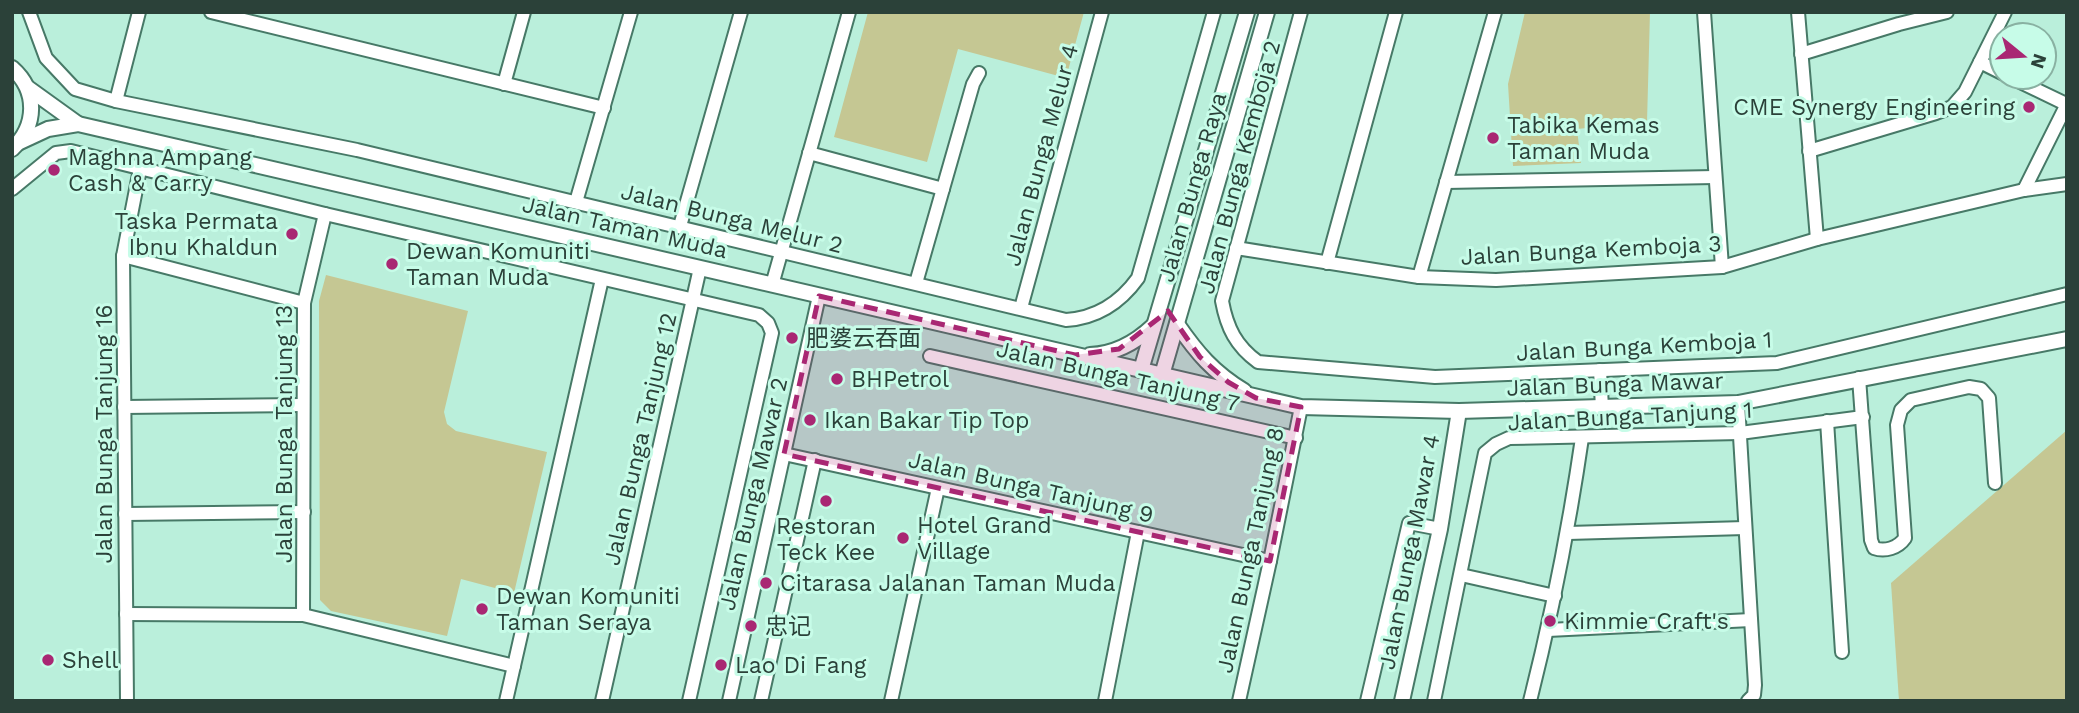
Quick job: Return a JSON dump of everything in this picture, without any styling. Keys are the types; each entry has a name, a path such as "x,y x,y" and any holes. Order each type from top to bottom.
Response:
{"street":[{"name":"Jalan Bunga Melur 2","path":"29,12 46,58 75,89 116,102 357,149 1066,320 1090,316 1117,302 1138,278 1214,12"},
{"path":"116,102 139,12"},
{"path":"211,12 604,108"},
{"path":"504,84 524,12"},
{"path":"576,202 631,12"},
{"path":"680,226 741,12"},
{"path":"772,285 849,12"},
{"name":"Jalan Bunga Melur 4","path":"1021,308 1102,12"},
{"name":"Jalan Bunga Raya","path":"1141,370 1247,12"},
{"name":"Jalan Bunga Raya","path":"1162,375 1267,12"},
{"name":"Jalan Bunga Kemboja 2","path":"1258,362 1244,352 1233,338 1222,301 1301,12"},
{"path":"1327,263 1396,12"},
{"path":"1419,277 1495,12"},
{"path":"1704,12 1722,267"},
{"path":"1798,12 1816,239"},
{"path":"1801,54 1902,18 1947,12"},
{"path":"1809,151 1952,107 1965,92 2005,12"},
{"path":"1980,62 1988,66"},
{"name":"Jalan Taman Muda","path":"13,67 28,88 78,124"},
{"path":"916,283 973,84 979,74"},
{"path":"16,145 27,130 31,116 32,102 28,88"},
{"path":"2024,190 2067,104 2040,91"},
{"name":"Jalan Taman Muda","path":"16,145 48,129 78,124 1162,375"},
{"path":"12,189 56,153 63,151 759,316 768,323 772,333 689,701"},
{"path":"809,153 943,189"},
{"name":"Jalan Bunga Tanjung 16","path":"127,701 123,256 140,169"},
{"path":"1446,182 1715,177"},
{"name":"Jalan Bunga Kemboja 3","path":"1236,248 1419,277 1496,280 1722,267 1816,239 2024,190 2067,184"},
{"name":"Jalan Bunga Tanjung 13","path":"303,615 304,303 325,214"},
{"path":"123,256 304,303"},
{"name":"Jalan Bunga Tanjung 12","path":"602,701 700,268"},
{"path":"506,701 602,279"},
{"name":"Jalan Bunga Kemboja 1","path":"1258,362 1435,377 1777,363 2067,294"},
{"name":"Jalan Bunga Mawar 2","path":"729,701 819,296"},
{"path":"1075,355 1102,355 1119,349 1133,342 1154,324"},
{"path":"1177,324 1200,358 1213,370 1256,398"},
{"name":"Jalan Bunga Mawar","path":"1162,375 1301,407 1459,411 1738,403 2067,339"},
{"name":"Jalan Bunga Tanjung 7","path":"930,356 1296,438"},
{"path":"1600,370 1602,408"},
{"path":"1859,378 1871,541 1874,548 1882,551 1900,545 1905,538 1897,425 1901,410 1911,400 1969,387 1981,389 1989,398 1995,483"},
{"path":"1738,403 1755,685 1754,695 1748,701"},
{"path":"124,407 302,405"},
{"name":"Jalan Bunga Tanjung 8","path":"1239,701 1301,407"},
{"name":"Jalan Bunga Mawar 4","path":"1402,701 1440,529 1459,411"},
{"name":"Jalan Bunga Tanjung 1","path":"1461,575 1485,453 1509,438 1740,433 1863,416"},
{"path":"1826,421 1842,652"},
{"path":"1530,701 1568,533 1582,438"},
{"name":"Jalan Bunga Tanjung 9","path":"784,454 1270,561"},
{"path":"761,701 814,460"},
{"path":"891,701 939,488"},
{"path":"125,514 304,512"},
{"path":"1367,701 1409,523 1440,529"},
{"path":"1568,533 1745,528"},
{"path":"1105,701 1138,532"},
{"path":"1434,701 1461,575 1555,596"},
{"path":"126,614 303,615 514,666"},
{"path":"1548,630 1751,620"}],"highlighted area":[{"path":"819,296 1075,355 1119,349 1168,311 1200,357 1228,382 1256,398 1301,407 1270,561 784,454"}],"green space":[{"path":"868,12 1084,12 1066,78 958,49 927,162 834,137"},
{"path":"1525,12 1650,12 1647,122 1577,129 1581,163 1513,166 1508,84"},
{"path":"326,275 468,311 444,412 447,424 456,431 547,452 514,593 461,579 447,636 331,611 320,600 319,301"},
{"path":"2067,430 2067,701 1899,701 1891,583"}],"place":[{"name":"CME Synergy Engineering","path":"2029,107"},
{"name":"Tabika Kemas Taman Muda","path":"1493,138"},
{"name":"Maghna Ampang Cash & Carry","path":"54,170"},
{"name":"Taska Permata Ibnu Khaldun","path":"292,234"},
{"name":"Dewan Komuniti Taman Muda","path":"392,264"},
{"name":"肥婆云吞面","path":"792,338"},
{"name":"BHPetrol","path":"837,379"},
{"name":"Ikan Bakar Tip Top","path":"810,420"},
{"name":"Restoran Teck Kee","path":"826,501"},
{"name":"Hotel Grand Village","path":"903,538"},
{"name":"Citarasa Jalanan Taman Muda","path":"766,583"},
{"name":"Dewan Komuniti Taman Seraya","path":"482,609"},
{"name":"Kimmie Craft's","path":"1550,621"},
{"name":"忠记","path":"751,626"},
{"name":"Shell","path":"48,660"},
{"name":"Lao Di Fang","path":"721,665"}]}
